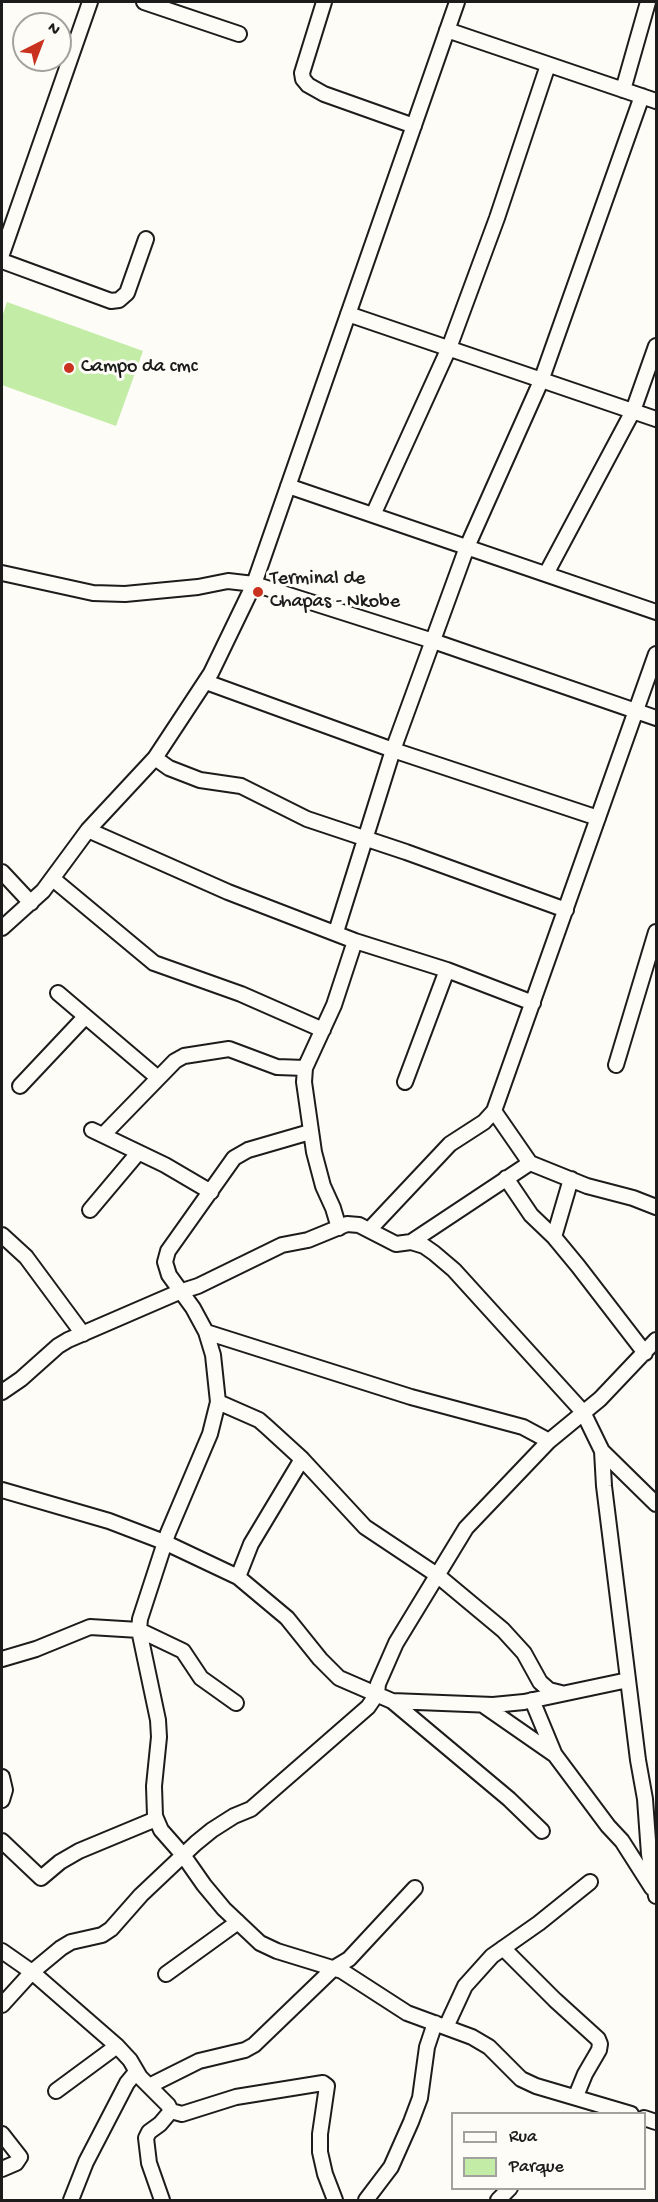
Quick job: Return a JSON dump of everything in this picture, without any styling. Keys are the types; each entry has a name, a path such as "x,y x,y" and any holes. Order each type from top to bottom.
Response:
{"street":[{"path":"2,254 90,2"},
{"path":"144,2 239,34"},
{"path":"324,2 302,73 303,79 308,85 324,94 414,126"},
{"path":"2,928 31,903 53,879 88,830 155,758 206,682 254,584 457,2"},
{"path":"623,90 648,2"},
{"path":"447,30 657,101"},
{"path":"373,515 449,348 497,218 548,65"},
{"path":"336,932 393,750 467,547 541,381 642,96"},
{"path":"2,261 111,301 120,300 127,293 146,238"},
{"path":"348,314 657,419"},
{"path":"546,574 633,411 657,346"},
{"path":"288,486 657,612"},
{"path":"2,573 93,593 125,594 198,587 228,581 254,584 434,641 657,718"},
{"path":"369,1230 450,1144 484,1122 494,1111 657,654"},
{"path":"206,682 393,750 598,818"},
{"path":"155,758 169,768 211,783 241,786 307,819 566,910"},
{"path":"88,830 228,892 533,1003"},
{"path":"2,872 31,903"},
{"path":"53,879 154,963 241,994 323,1030"},
{"path":"616,1065 657,932"},
{"path":"339,1228 323,1185 310,1132 304,1083 305,1068 334,1005 355,940"},
{"path":"405,1082 447,970"},
{"path":"58,993 158,1078"},
{"path":"20,1086 85,1017"},
{"path":"211,1192 165,1165 97,1133 175,1061 184,1056 229,1049 277,1067 305,1068"},
{"path":"494,1111 530,1163 657,1207"},
{"path":"310,1132 240,1153 234,1158 168,1251 165,1268 193,1308 206,1332 213,1355 218,1402 210,1434 164,1542 142,1611 139,1630 158,1720 159,1737 154,1786 156,1819 204,1885 260,1943 277,1952 334,1968 407,2013 472,2037 489,2047 521,2079 536,2086 576,2096 590,2108 617,2112"},
{"path":"90,1210 138,1153"},
{"path":"411,1242 530,1163"},
{"path":"506,1178 531,1215 554,1237 645,1353"},
{"path":"554,1237 571,1179"},
{"path":"2,1392 21,1379 58,1346 198,1286 282,1245 308,1240 347,1224 359,1225 396,1244 411,1242 424,1246 454,1270 583,1412 602,1451 657,1504"},
{"path":"3,1238 26,1257 83,1335"},
{"path":"193,1308 198,1286"},
{"path":"206,1332 411,1397 523,1427 549,1441"},
{"path":"2,2005 32,1972 71,1942 102,1935 111,1929 141,1895 183,1855 212,1830 234,1816 251,1809 368,1707 376,1694 396,1643 466,1528 549,1441 600,1399 657,1340"},
{"path":"218,1402 259,1420 302,1459 365,1527 437,1575 510,1637 528,1659 540,1682 549,1690 561,1694"},
{"path":"602,1451 604,1486 656,1895"},
{"path":"238,1577 251,1544 302,1459"},
{"path":"2,1492 109,1521 164,1542 238,1577 287,1618 320,1659 339,1678 392,1701 509,1799 542,1831"},
{"path":"2,1659 36,1649 90,1627 139,1630 183,1651 201,1678 236,1703"},
{"path":"392,1701 483,1705 534,1700 628,1680"},
{"path":"540,1682 534,1700 555,1755 608,1826 622,1841 656,1895"},
{"path":"483,1705 555,1755"},
{"path":"2,1777 5,1790 2,1800"},
{"path":"642,1783 657,1783"},
{"path":"2,1841 41,1878 60,1862 79,1851 156,1819"},
{"path":"366,2200 391,2167 417,2106 423,2085 427,2047 465,1986 492,1956 539,1923 590,1882"},
{"path":"149,2086 199,2061 245,2050 254,2045 334,1968 349,1959 415,1888"},
{"path":"166,1974 238,1922"},
{"path":"503,1948 598,2039 599,2050 576,2096"},
{"path":"2,1951 32,1972 117,2046 130,2060 136,2072 171,2111 182,2114 236,2097 305,2084 326,2084 320,2152 325,2174 336,2200"},
{"path":"56,2091 117,2046"},
{"path":"70,2200 86,2162 127,2083 136,2072"},
{"path":"162,2200 149,2163 146,2138 171,2111"},
{"path":"2,2134 20,2157 16,2163 2,2169"}],"green space":[{"name":"Campo da cmc","path":"7,302 143,351 116,426 2,385 2,317"}],"place":[{"name":"Campo da cmc","path":"69,368"},
{"name":"Terminal de Chapas - Nkobe","path":"258,592"}]}
